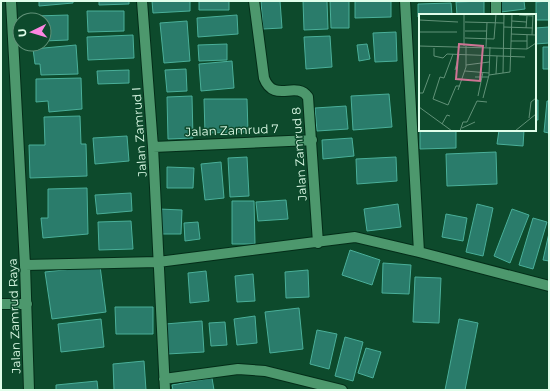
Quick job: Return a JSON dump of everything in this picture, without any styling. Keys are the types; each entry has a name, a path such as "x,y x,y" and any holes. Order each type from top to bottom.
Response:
{"street":[{"name":"Jalan Zamrud Raya","path":"11,1 27,304 29,390"},
{"name":"Jalan Zamrud I","path":"142,1 154,147 158,262 165,390"},
{"name":"Jalan Zamrud 8","path":"254,1 264,78 267,85 274,90 297,91 306,95 312,140 318,243"},
{"path":"405,1 419,252"},
{"path":"496,1 496,14"},
{"name":"Jalan Zamrud 7","path":"154,147 312,140"},
{"path":"25,265 158,262 318,243 355,237 549,286"},
{"path":"1,304 27,304"},
{"path":"164,379 238,369 264,371 342,390"}],"building":[{"path":"39,1 73,1 73,3 39,6"},
{"path":"99,1 129,1 129,4 99,5"},
{"path":"152,1 190,1 190,11 153,13"},
{"path":"199,1 229,1 229,10 199,10"},
{"path":"261,1 280,1 282,28 263,29"},
{"path":"303,1 327,1 328,29 304,30"},
{"path":"330,1 349,1 349,28 331,28"},
{"path":"355,1 391,1 391,17 355,18"},
{"path":"484,1 484,14 457,14 456,2"},
{"path":"499,1 524,1 525,9 501,12"},
{"path":"549,1 549,20 536,20 536,2"},
{"path":"451,3 452,14 419,14 418,17 418,4"},
{"path":"87,11 124,11 124,31 88,32"},
{"path":"52,15 68,15 68,40 52,41"},
{"path":"237,15 238,34 198,37 197,18"},
{"path":"187,21 190,61 164,63 160,23"},
{"path":"549,27 549,43 536,44 536,28"},
{"path":"396,32 397,61 375,62 373,33"},
{"path":"133,35 134,58 88,60 87,37"},
{"path":"330,36 332,67 306,69 304,37"},
{"path":"227,44 227,60 199,61 198,45"},
{"path":"367,44 370,59 359,61 357,45"},
{"path":"76,45 78,74 41,75 40,64 35,64 33,52 52,52 52,47"},
{"path":"543,47 549,47 549,69 543,69"},
{"path":"232,61 234,88 201,91 199,64"},
{"path":"186,69 187,91 167,92 165,70"},
{"path":"129,70 129,83 98,84 97,71"},
{"path":"81,78 82,109 49,112 48,101 36,102 36,79"},
{"path":"389,94 392,127 353,130 351,96"},
{"path":"192,96 193,138 168,139 167,97"},
{"path":"204,99 247,99 248,132 205,133"},
{"path":"536,100 538,100 538,120 536,120"},
{"path":"547,101 549,101 549,133 544,132"},
{"path":"346,106 348,129 317,131 315,108"},
{"path":"80,116 81,144 86,144 87,176 30,178 29,145 45,145 44,117"},
{"path":"420,131 456,131 456,148 420,149"},
{"path":"499,131 524,131 523,146 497,144"},
{"path":"127,136 129,161 95,164 93,138"},
{"path":"352,138 354,156 323,159 322,140"},
{"path":"496,152 497,184 447,186 446,154"},
{"path":"247,157 249,196 230,197 228,158"},
{"path":"396,157 397,181 357,184 356,159"},
{"path":"221,162 224,198 205,200 201,164"},
{"path":"167,167 194,168 193,188 167,188"},
{"path":"87,188 88,234 43,238 41,218 48,218 48,189"},
{"path":"131,193 132,211 97,214 95,195"},
{"path":"286,200 288,219 258,221 256,202"},
{"path":"232,201 254,201 255,244 232,244"},
{"path":"398,204 401,227 367,231 364,209"},
{"path":"477,204 493,208 483,256 466,252"},
{"path":"159,209 182,210 181,234 159,234"},
{"path":"512,209 529,215 510,263 494,256"},
{"path":"446,214 467,218 463,241 442,237"},
{"path":"533,218 547,222 533,269 519,265"},
{"path":"131,221 133,249 99,250 98,222"},
{"path":"198,222 200,239 185,241 184,223"},
{"path":"549,233 549,261 543,260"},
{"path":"350,250 380,260 372,285 342,275"},
{"path":"383,263 411,265 409,294 382,293"},
{"path":"100,266 106,312 52,319 45,272"},
{"path":"308,270 309,297 286,298 285,272"},
{"path":"206,271 209,301 190,303 188,273"},
{"path":"253,274 255,301 237,302 235,276"},
{"path":"415,277 441,278 439,323 413,322"},
{"path":"115,307 153,307 153,334 116,334"},
{"path":"299,308 303,349 270,353 265,312"},
{"path":"255,316 257,343 237,345 234,319"},
{"path":"101,319 104,347 61,352 58,324"},
{"path":"459,319 478,323 465,390 445,390"},
{"path":"202,321 204,352 167,354 165,324"},
{"path":"225,322 227,345 211,346 209,323"},
{"path":"317,330 337,334 329,369 310,364"},
{"path":"345,337 363,342 353,381 335,376"},
{"path":"366,348 381,352 373,378 358,373"},
{"path":"144,361 146,390 114,390 113,364"},
{"path":"212,378 214,390 173,390 172,385"},
{"path":"97,381 98,390 56,390 56,385"}]}
